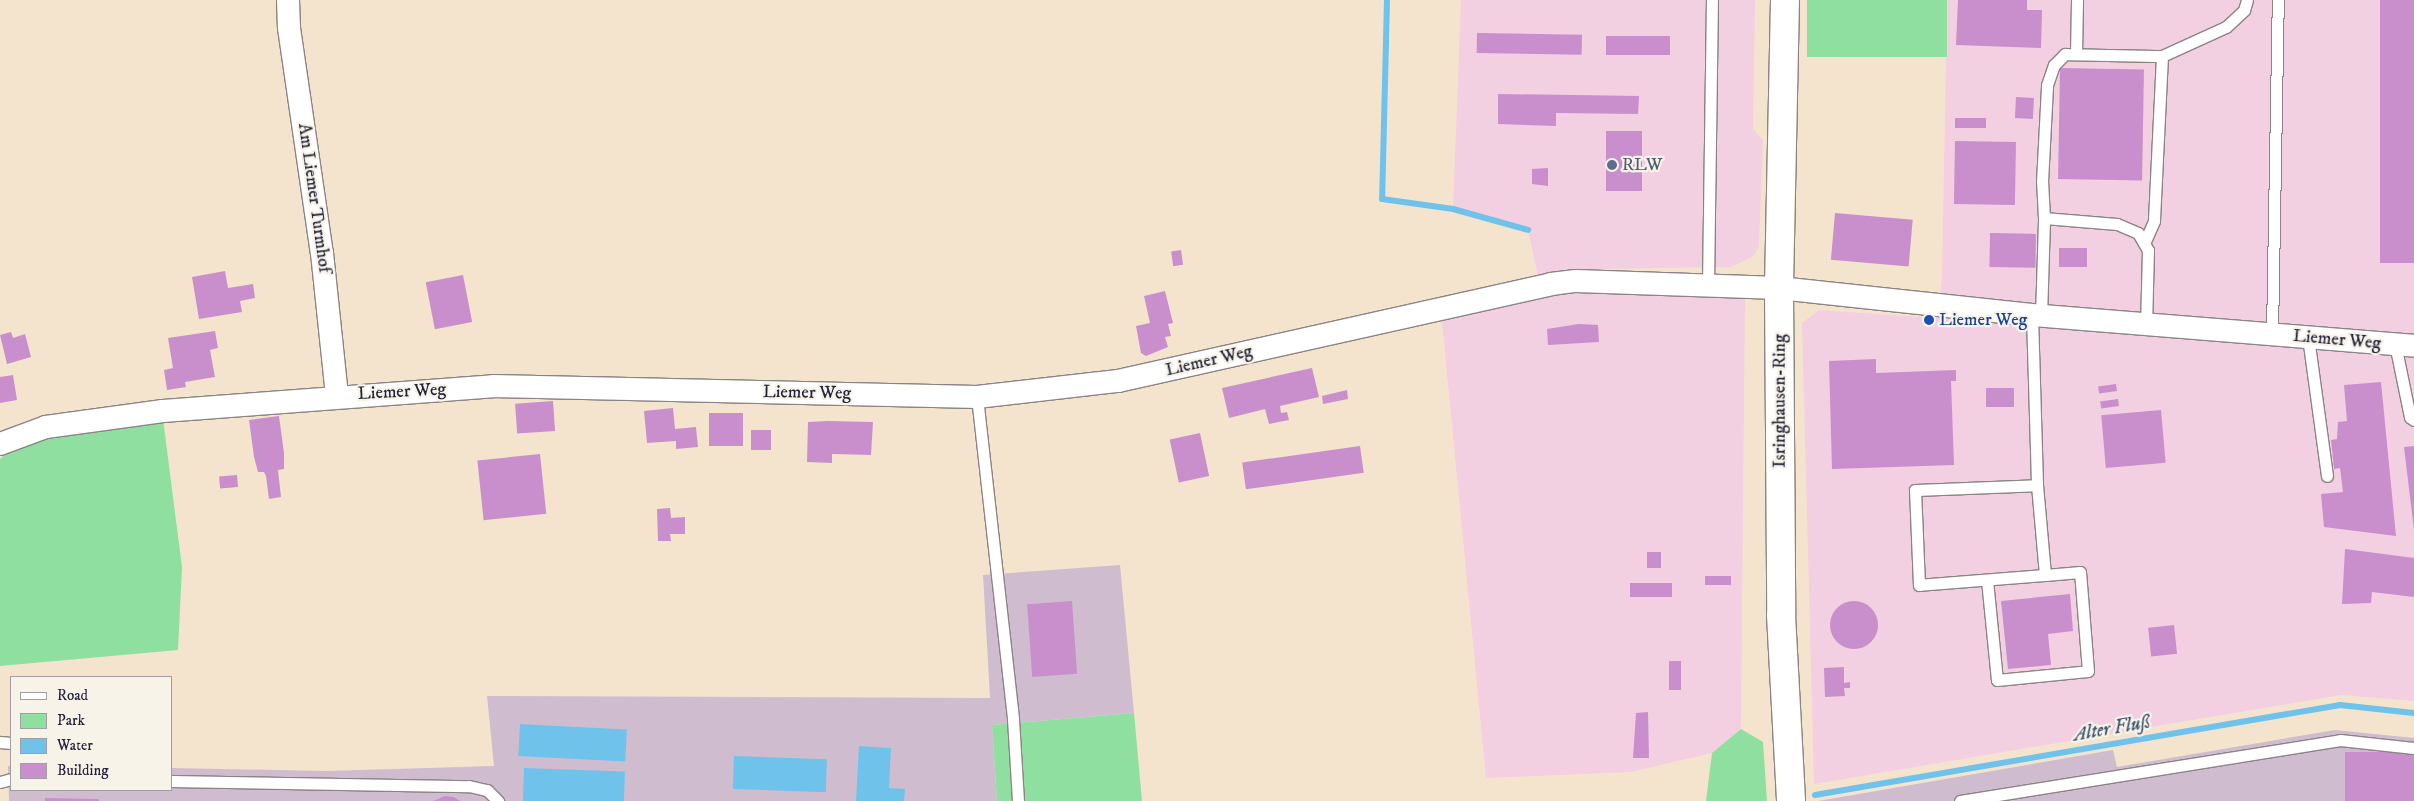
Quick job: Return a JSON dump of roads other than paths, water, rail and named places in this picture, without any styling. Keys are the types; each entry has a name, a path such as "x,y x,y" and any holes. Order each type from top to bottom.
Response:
{"street":[{"name":"Am Liemer Turmhof","path":"288,0 289,28 322,253 337,396"},
{"name":"Isringhausen-Ring","path":"1785,0 1779,288 1780,615 1791,801"},
{"name":"Liemer Weg","path":"0,444 56,426 163,411 337,396 494,386 977,397 1118,381 1551,284 1622,280 1779,288 2036,315 2404,345"}],"lane":[{"path":"1708,284 1712,0"},
{"path":"2076,54 2078,0"},
{"path":"2045,575 2036,484 2036,315 2044,218 2042,182 2047,85 2054,65 2065,54 2162,56 2226,27 2244,10 2247,0"},
{"path":"2272,334 2278,0"},
{"path":"2144,242 2154,221 2162,56"},
{"path":"2044,218 2117,224 2138,233 2148,250 2149,275 2146,324"},
{"path":"2308,337 2327,476"},
{"path":"2404,345 2410,417 2414,420"},
{"path":"977,397 1013,720 1018,801"},
{"path":"1988,580 1997,680 2088,671 2080,572 1919,585 1915,490 2036,484"},
{"path":"1960,801 2340,740 2414,748"},
{"path":"172,780 469,786 487,790 498,801"}],"water":[{"path":"520,724 627,730 625,762 518,756"},
{"path":"859,746 891,748 889,788 905,789 904,801 856,801"},
{"path":"734,756 827,759 826,792 733,789"},
{"path":"524,768 625,772 624,801 523,801"}],"waterway":[{"path":"1387,0 1382,199 1453,209 1528,230"},
{"name":"Alter Fluß","path":"1815,795 2340,705 2414,713"}],"place":[{"name":"RLW","path":"1612,165"},
{"name":"Liemer Weg","path":"1929,320"}]}
